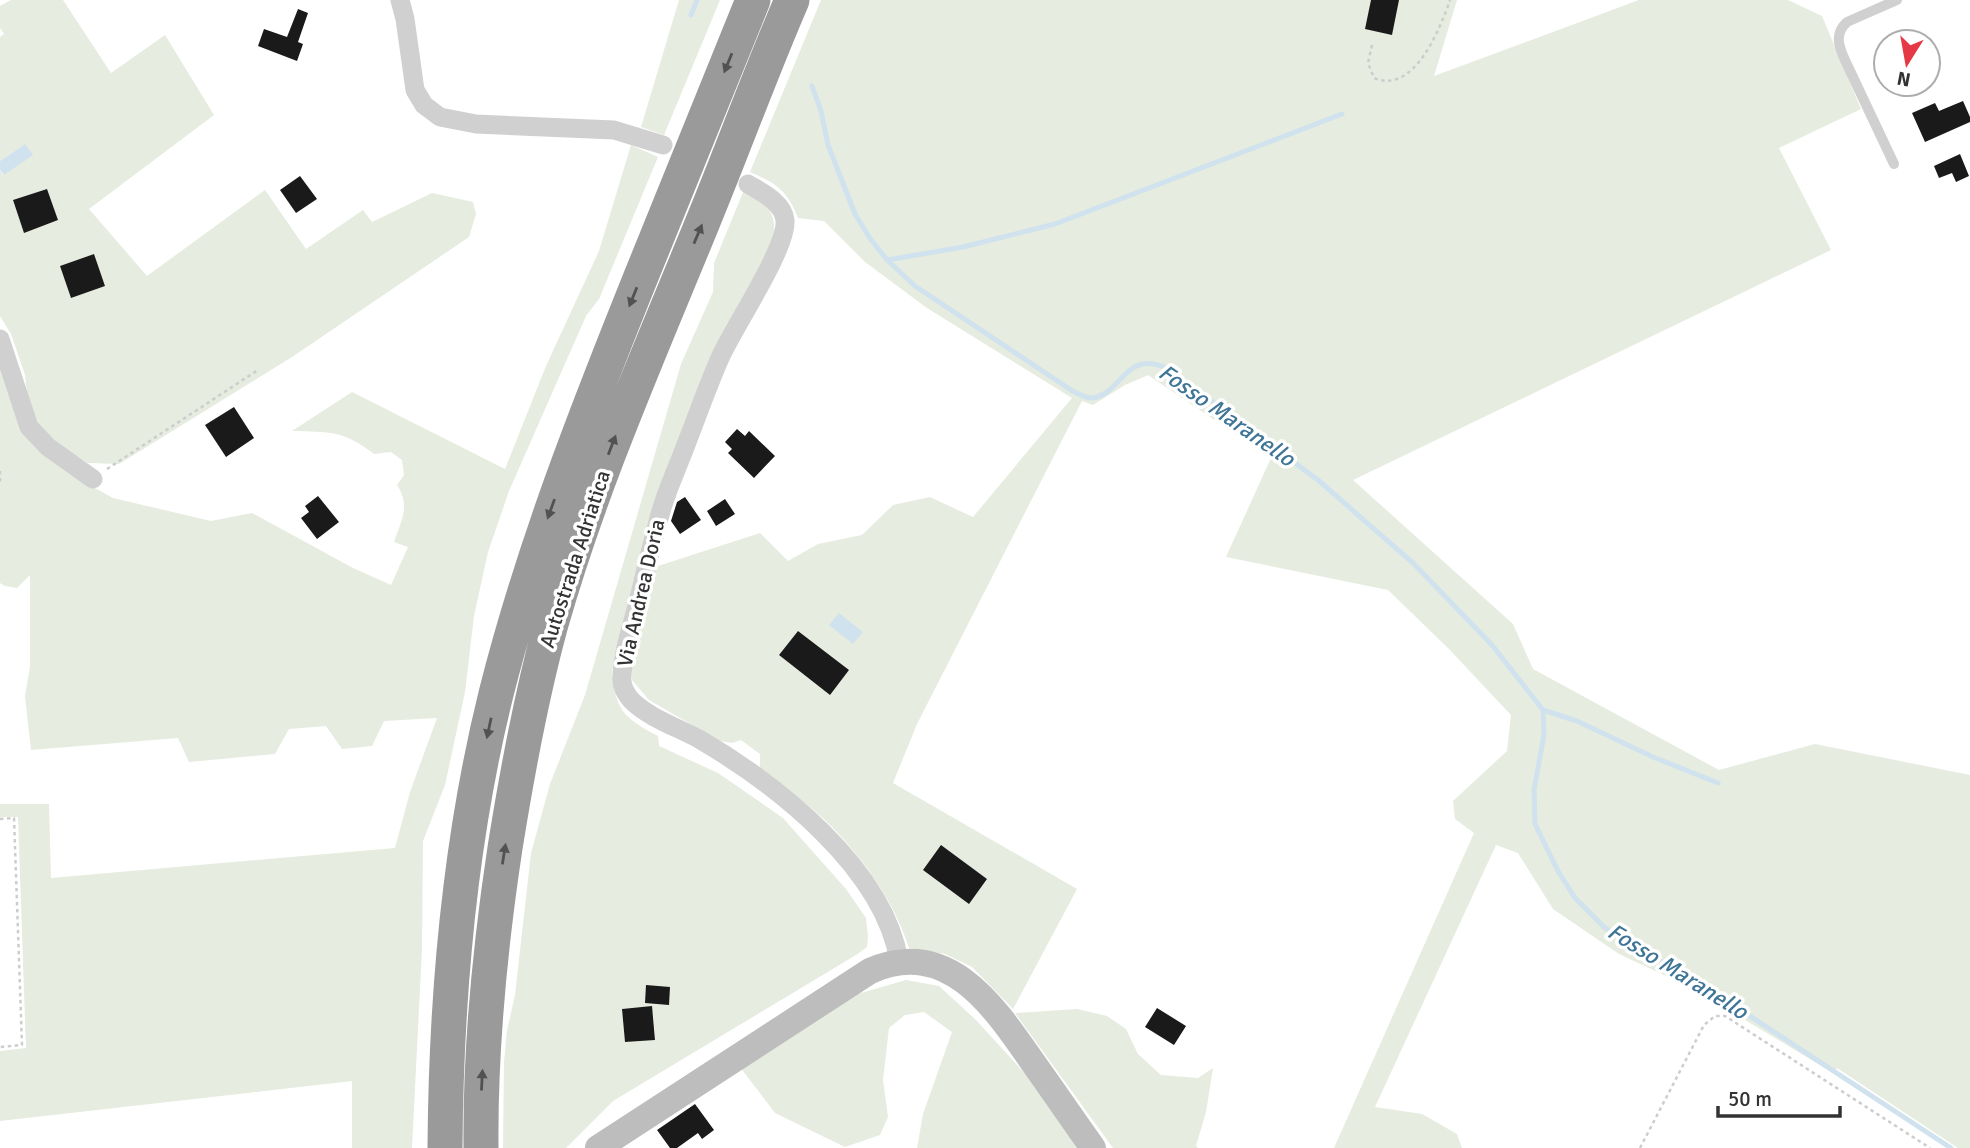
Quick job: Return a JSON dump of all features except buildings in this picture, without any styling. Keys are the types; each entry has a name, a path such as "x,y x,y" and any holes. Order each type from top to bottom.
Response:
{"highway":[{"name":"Autostrada Adriatica","path":"445,1148 447,1035 453,947 476,788 514,626 545,526 579,432 753,0"},
{"name":"Autostrada Adriatica","path":"481,1148 480,1109 489,960 514,792 531,705 551,624 613,443 792,0"}],"main road":[{"path":"598,1148 870,971 899,961 913,960 949,971 965,980 986,1001 1010,1030 1093,1148"}],"street":[{"path":"400,0 415,90 424,105 440,117 476,124 614,130 663,145"},
{"name":"Via Andrea Doria","path":"748,184 772,200 781,210 785,220 783,236 775,256 720,357 661,509 626,648 621,677 623,688 630,699 646,711 698,738 741,765 826,833 868,888 896,943 899,961"},
{"path":"0,340 29,427 48,447 93,479"}],"lane":[{"path":"1894,164 1838,40 1841,27 1847,22 1897,0"}],"path":[{"path":"1372,46 1368,63 1374,78 1381,81 1396,78 1411,70 1421,61 1432,44 1450,0"},
{"path":"93,479 258,370"},
{"path":"0,471 0,484"},
{"path":"0,819 14,818 22,1045 0,1047"},
{"path":"1640,1148 1704,1025 1715,1016 1725,1016 1930,1148"}],"shaded area":[{"path":"11,0 63,0 111,73 165,35 214,115 89,209 147,276 265,190 306,249 363,210 372,222 432,193 473,202 476,214 469,237 292,357 119,464 88,463 53,441 38,424 28,404 25,375 11,334 0,316 0,170 3,175 25,144 0,161 0,37 4,34 0,28 0,6","holes":["47,189 58,220 24,232 13,201","94,254 105,286 71,298 60,266"]},
{"path":"679,0 720,0 664,135 641,127"},
{"path":"821,0 1457,0 1434,76 1639,0 1788,0 1822,16 1861,109 1779,148 1831,250 1353,480 1513,624 1533,669 1719,770 1815,744 1970,775 1970,1148 1958,1148 1837,1068 1833,1073 1694,989 1619,954 1553,909 1518,853 1496,845 1375,1107 1422,1114 1457,1134 1462,1148 1334,1148 1474,833 1455,819 1453,801 1507,751 1511,715 1388,590 1226,557 1271,458 1148,375 1125,385 1093,405 1082,401 917,724 893,783 1077,889 1013,1009 972,967 945,954 909,948 896,915 867,868 824,819 760,770 760,754 741,740 732,743 720,741 649,700 632,680 632,657 655,567 760,533 788,561 818,544 862,535 893,505 930,497 973,517 1072,398 927,308 865,262 824,221 798,218 790,201 780,189 750,172","holes":["798,631 849,670 830,694 779,655","942,846 987,879 969,903"]},
{"path":"631,145 658,157 599,299 586,316 509,491 488,552 474,616 465,692 445,785 423,841 422,949 412,1148 352,1148 352,1081 0,1121 0,1051 26,1048 18,817 0,817 0,804 49,804 51,878 395,848 410,792 437,718 384,721 372,746 342,749 326,726 289,729 275,754 189,762 178,738 31,750 25,696 30,667 30,575 17,588 0,583 0,364 10,398 77,478 113,498 211,521 252,513 353,568 391,585 408,547 394,542 404,507 397,485 404,475 402,460 391,452 374,454 344,436 292,431 352,392 505,469 546,366 599,251"},
{"path":"744,190 768,208 773,219 774,236 655,509 612,671 613,684 623,711 637,724 658,736 659,746 718,773 783,818 846,889 866,918 867,947 613,1101 566,1148 503,1148 504,1062 515,995 531,853 550,784 585,695 681,364 713,292 714,263","holes":["643,1007 653,1013 655,1039 625,1042 622,1009"]},
{"path":"906,980 939,986 976,1020 1039,1089 1077,1148 917,1148 923,1114 952,1032 924,1012 905,1015 889,1028 883,1080 888,1117 880,1135 845,1147 775,1113 740,1067 847,997"},
{"path":"1077,1009 1107,1016 1126,1029 1138,1054 1161,1075 1198,1078 1213,1068 1206,1112 1196,1146 1198,1148 1113,1148 1015,1013"}],"water":[{"path":"25,144 33,155 4,175 0,170 0,161"},
{"path":"839,613 863,632 853,644 829,625"}],"waterway":[{"name":"Fosso Maranello","path":"691,15 697,0"},
{"name":"Fosso Maranello","path":"812,86 821,111 828,145 855,214 887,260 915,286 1071,390 1086,397 1091,398 1110,390 1124,375 1141,364 1167,368 1318,480 1414,564 1492,645 1543,710 1577,721 1653,757 1718,783"},
{"path":"887,260 963,247 1055,224 1342,114"},
{"name":"Fosso Maranello","path":"1543,710 1544,735 1534,790 1535,824 1558,871 1575,898 1605,928 1733,1005 1951,1148"}]}
